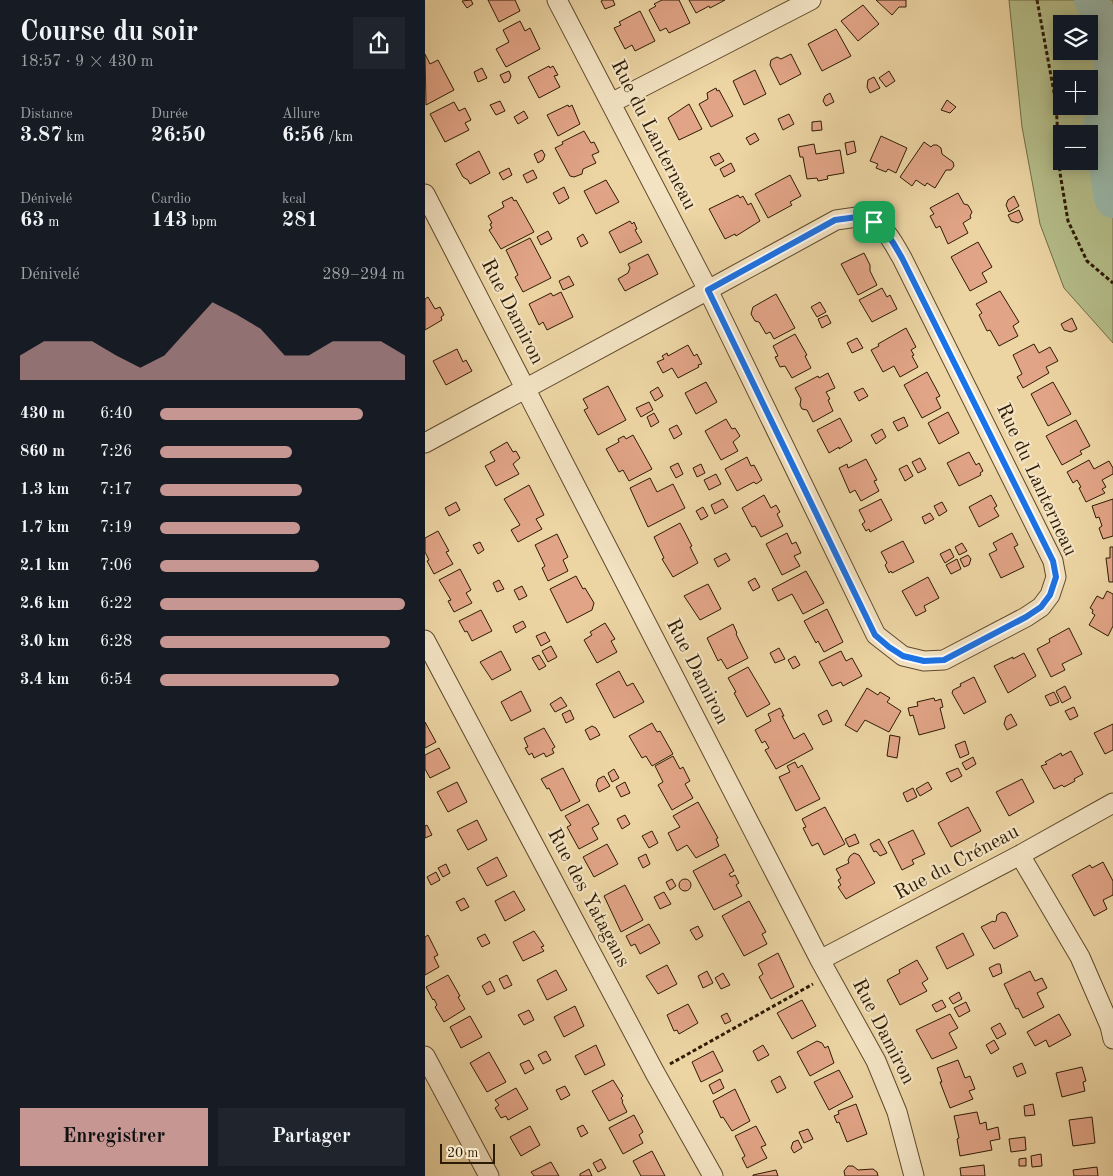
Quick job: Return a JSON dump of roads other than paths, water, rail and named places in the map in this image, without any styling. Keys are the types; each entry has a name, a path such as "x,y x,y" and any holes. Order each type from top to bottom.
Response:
{"street":[{"name":"Rue du Lanterneau","path":"425,443 708,290 835,220 857,217 874,222 889,235 902,258 1053,561 1056,577 1050,595 1041,607 1026,617 944,660 924,661 903,656 875,635 708,290 557,0"},
{"path":"611,103 811,0"},
{"name":"Rue Damiron","path":"426,200 526,388 824,967 876,1061 897,1112 914,1176"},
{"name":"Rue des Yatagans","path":"425,640 655,1073 713,1176"},
{"name":"Rue du Créneau","path":"824,967 1113,803"},
{"path":"1020,855 1080,957 1113,1039"},
{"path":"425,1056 489,1176"}],"waterway":[{"path":"1091,0 1107,29 1111,68 1100,127 1113,201"}]}
